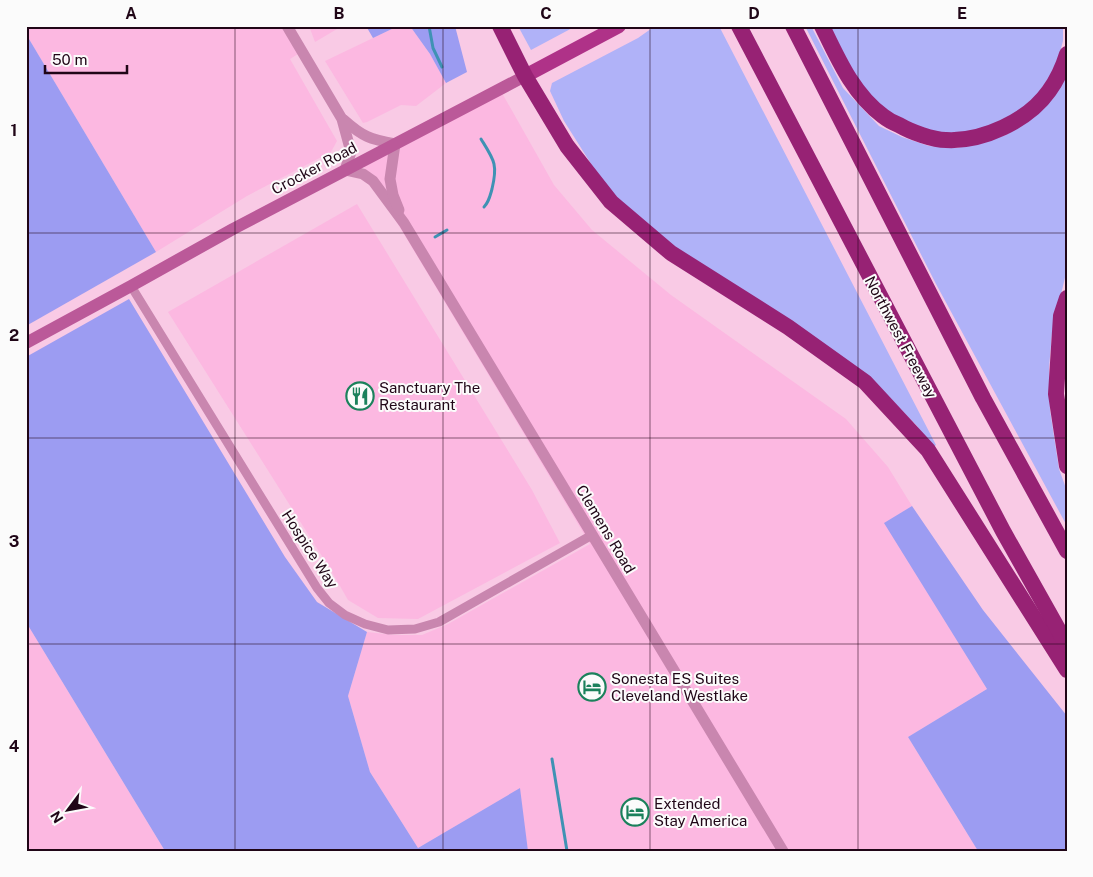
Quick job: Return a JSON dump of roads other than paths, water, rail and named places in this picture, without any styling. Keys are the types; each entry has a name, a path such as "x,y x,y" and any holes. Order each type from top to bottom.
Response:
{"highway":[{"path":"500,26 525,76 567,146 611,202 671,252 788,327 865,382 928,450 1067,670"},
{"name":"Northwest Freeway","path":"739,26 998,522 1067,645"},
{"path":"793,26 983,398 1067,551"},
{"path":"822,26 846,74 864,99 884,117 911,132 944,140 964,140 981,136 1002,128 1021,117 1048,93 1057,79 1067,54"},
{"path":"1067,298 1062,316 1056,394 1067,466"}],"main road":[{"name":"Crocker Road","path":"26,343 233,229 619,26"}],"street":[{"path":"287,26 342,119 351,152 345,170"},
{"path":"342,119 357,132 369,138 395,144"},
{"name":"Clemens Road","path":"395,144 390,179 393,195 404,223"},
{"name":"Clemens Road","path":"345,170 363,174 373,181 404,223 782,851"},
{"name":"Hospice Way","path":"131,286 317,588 330,603 345,615 365,624 388,630 423,627 438,622 592,535"}],"waterway":[{"path":"429,26 433,48 442,67"},
{"path":"481,139 492,157 495,168 492,189 484,207"},
{"path":"435,237 447,230"},
{"path":"552,759 567,851"}],"place":[{"name":"Sanctuary The Restaurant","path":"360,396"},
{"name":"Sonesta ES Suites Cleveland Westlake","path":"592,687"},
{"name":"Extended Stay America","path":"635,812"}]}
